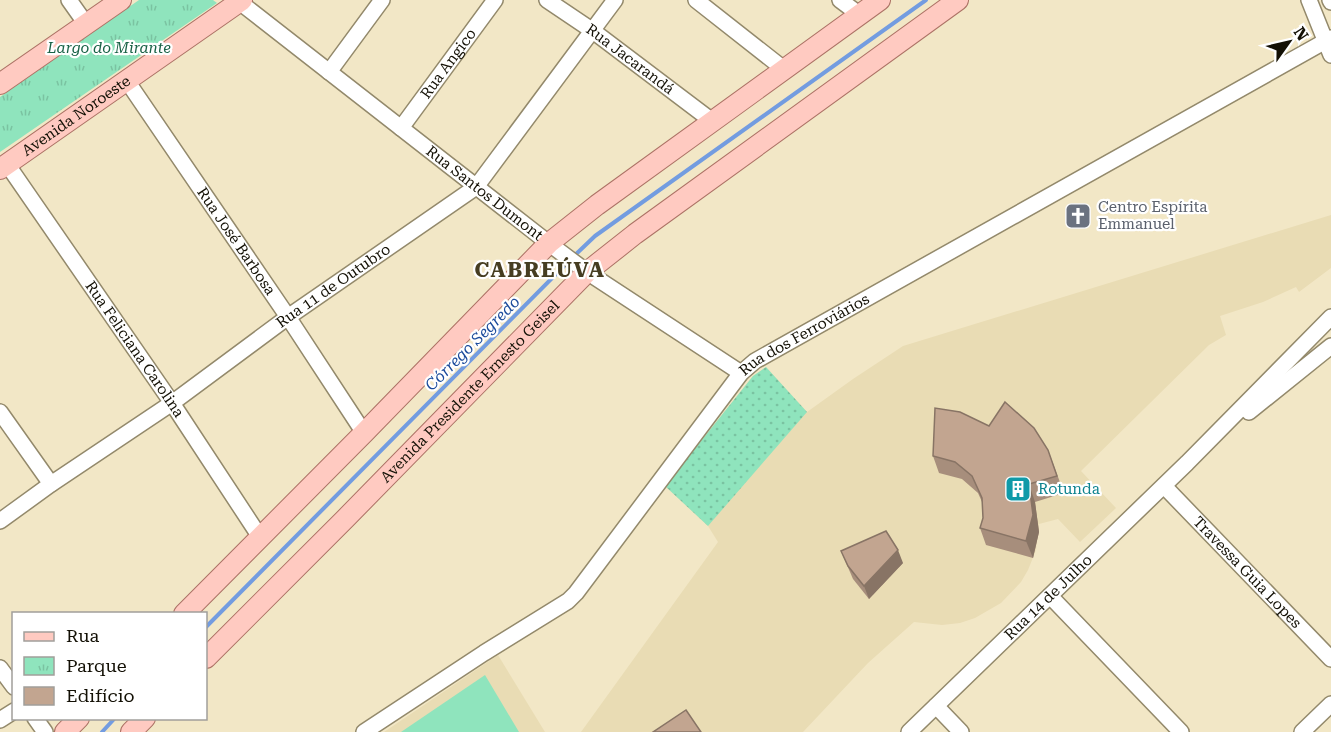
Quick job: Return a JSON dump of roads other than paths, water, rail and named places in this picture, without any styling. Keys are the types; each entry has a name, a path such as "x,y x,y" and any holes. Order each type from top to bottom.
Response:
{"main road":[{"path":"0,84 122,0"},
{"path":"186,612 550,244 597,205 880,0"},
{"name":"Avenida Presidente Ernesto Geisel","path":"207,657 345,519 585,270 958,0"},
{"name":"Avenida Noroeste","path":"4,167 239,1"},
{"path":"65,732 77,720"},
{"path":"131,732 143,720"}],"street":[{"path":"69,0 86,24"},
{"path":"329,72 382,0"},
{"name":"Rua Angico","path":"401,128 495,0"},
{"name":"Rua Jacarandá","path":"547,0 712,121"},
{"name":"Rua 11 de Outubro","path":"0,521 172,403 288,317 476,187 615,0"},
{"path":"696,0 785,70"},
{"path":"840,0 860,15"},
{"path":"1310,0 1329,44"},
{"name":"Rua Santos Dumont","path":"239,1 585,270 741,373"},
{"name":"Rua dos Ferroviários","path":"364,732 576,593 741,373 755,361 1329,44"},
{"name":"Rua José Barbosa","path":"127,81 364,433"},
{"name":"Rua Feliciana Carolina","path":"4,167 172,403 260,537"},
{"name":"Rua 14 de Julho","path":"909,732 1164,486 1331,317"},
{"name":"Rua 14 de Julho","path":"1187,463 1331,346"},
{"path":"0,412 51,484"},
{"name":"Travessa Guia Lopes","path":"1164,486 1331,659"},
{"path":"1050,596 1181,732"},
{"path":"0,668 12,684"},
{"path":"1302,732 1331,704"},
{"path":"936,706 961,732"}],"waterway":[{"name":"Córrego Segredo","path":"573,257 595,236 926,0"},
{"name":"Córrego Segredo","path":"207,626 568,262"},
{"name":"Córrego Segredo","path":"102,732 113,720"}],"place":[{"name":"Centro Espírita Emmanuel","path":"1078,216"},
{"name":"Rotunda","path":"1018,489"}],"district":[{"name":"CABREÚVA","path":"540,270"}],"park label":[{"name":"Largo do Mirante","path":"109,48"}]}
